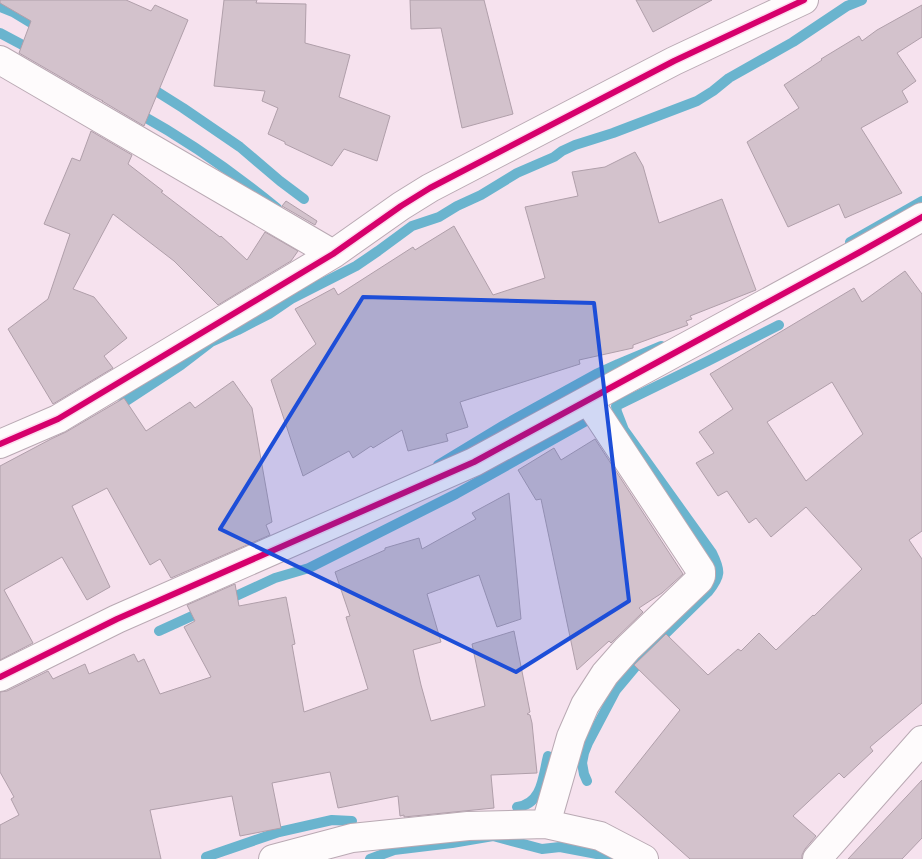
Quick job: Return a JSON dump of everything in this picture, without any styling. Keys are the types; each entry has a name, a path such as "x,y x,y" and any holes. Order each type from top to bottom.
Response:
{"street":[{"path":"0,444 58,420 333,254 430,188 674,61 804,0"},
{"path":"0,60 333,254"},
{"path":"0,677 117,619 474,462 860,252 922,216"},
{"path":"546,824 571,737 585,705 605,674 627,649 701,576 701,571 588,400"},
{"path":"817,859 922,740"},
{"path":"273,859 352,838 468,826 546,824 600,836 644,859"}],"highlighted area":[{"path":"363,297 594,303 629,601 516,672 220,529"}],"building":[{"path":"0,0 126,0 151,11 155,5 188,20 144,126 19,53 31,21 0,3"},
{"path":"224,0 257,0 256,3 306,4 305,43 350,55 339,97 390,116 377,161 344,149 332,166 268,134 278,108 262,101 265,91 214,86"},
{"path":"410,0 484,0 513,114 462,128 441,28 411,29"},
{"path":"636,0 712,0 653,32"},
{"path":"922,5 922,37 897,53 916,81 902,91 908,102 861,128 902,193 845,218 839,204 788,227 747,142 799,108 784,85 821,59 859,36 862,41 877,30"},
{"path":"91,131 132,155 128,164 163,191 161,192 221,236 247,260 265,232 298,251 291,261 218,305 174,261 113,214 73,289 94,297 127,338 104,356 113,368 53,404 8,329 48,299 70,234 44,224 72,158 80,161"},
{"path":"635,152 643,166 659,223 722,199 756,290 690,316 692,319 686,321 688,325 633,345 633,348 579,360 580,364 460,402 468,427 446,434 448,441 408,451 402,430 353,458 349,451 303,476 271,380 316,344 295,309 334,288 338,295 413,247 415,250 454,226 493,295 545,278 525,207 578,196 572,172 605,167"},
{"path":"286,201 317,221 315,225 282,206"},
{"path":"905,271 922,294 922,531 909,540 922,559 922,703 870,747 873,751 844,778 839,773 793,816 816,836 805,849 802,859 690,859 615,792 680,710 634,665 666,634 708,675 738,649 741,651 759,633 776,650 862,569 806,507 771,537 756,518 749,523 727,491 718,496 696,463 714,453 699,432 733,409 710,374 854,288 862,302","holes":["832,382 863,434 806,481 767,422"]},
{"path":"233,381 252,408 272,522 266,525 270,535 171,578 160,559 150,565 107,488 72,506 110,587 87,600 62,557 4,590 33,643 0,660 0,466 66,432 124,398 146,431 190,402 195,408"},
{"path":"595,439 683,574 662,593 639,608 643,612 611,643 609,641 577,670 541,499 536,500 518,470 554,448 561,460"},
{"path":"509,493 521,619 497,627 479,575 427,594 441,642 413,650 431,721 485,706 472,644 514,631 530,712 527,714 530,715 532,723 537,773 491,775 494,808 404,817 404,815 400,816 398,796 338,808 330,772 272,783 281,828 240,836 232,796 150,810 161,859 0,859 0,825 19,815 11,799 14,797 0,772 0,692 7,691 48,671 53,679 85,664 89,674 134,654 138,662 144,659 160,694 211,677 184,627 195,621 187,605 235,584 239,606 286,597 295,644 292,645 304,712 368,689 346,617 350,616 335,572 385,550 385,548 419,538 422,549 476,519 472,513"},
{"path":"922,780 922,838 902,859 848,859"}],"waterway":[{"path":"123,403 181,365 211,342 269,314 291,299 356,266 412,226 439,217 517,173 554,157 575,145 613,133 697,101 729,78 793,42 847,6 862,0"},
{"path":"0,7 13,12 41,29"},
{"path":"0,33 32,50"},
{"path":"148,86 240,147 304,199"},
{"path":"136,112 173,133 277,208"},
{"path":"850,242 922,201"},
{"path":"587,781 582,763 584,753 616,690 652,647 708,592 715,582 718,573 717,564 712,553 624,430 616,406 779,325"},
{"path":"438,465 504,425 596,374 661,346"},
{"path":"225,601 275,578 309,568 456,494 588,420 595,426"},
{"path":"159,631 203,611"},
{"path":"517,807 526,805 537,795 543,780 548,756"},
{"path":"207,859 206,857 279,832 332,820 352,821"},
{"path":"370,859 394,850 493,836 542,849 560,847 616,859"}],"cycle path":[{"path":"0,444 58,419 333,254 430,188 674,61 804,0"},
{"path":"0,677 117,619 474,462 922,217"}]}
